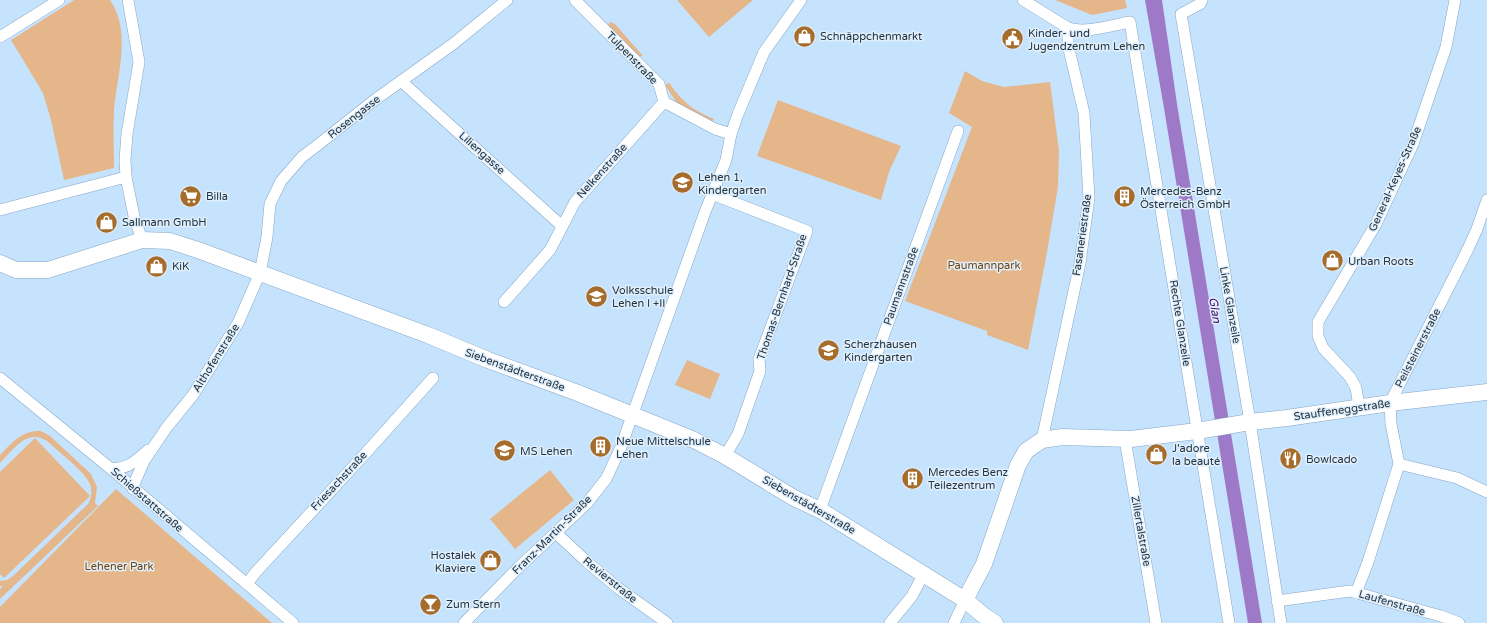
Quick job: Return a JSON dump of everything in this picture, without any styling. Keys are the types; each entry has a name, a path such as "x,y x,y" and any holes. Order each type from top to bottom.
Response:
{"street":[{"path":"0,37 59,0"},
{"path":"128,0 139,62 127,134 125,160 126,177 134,216 142,240"},
{"name":"Rosengasse","path":"260,273 267,237 270,204 281,181 308,153 401,81 453,44 507,0"},
{"name":"Tulpenstraße","path":"575,0 658,84 664,102"},
{"name":"Franz-Martin-Straße","path":"464,623 517,569 587,503 606,479 621,447 712,194 726,160 731,134 764,52 801,0"},
{"path":"1023,0 1068,28"},
{"name":"Linke Glanzeile","path":"1202,0 1200,4 1181,14 1245,423 1281,623"},
{"name":"General-Keyes-Straße","path":"1359,407 1356,388 1350,377 1323,348 1318,336 1318,322 1376,224 1413,144 1446,47 1455,0"},
{"name":"Rechte Glanzeile","path":"1068,28 1079,31 1130,22 1230,623"},
{"name":"Fasaneriestraße","path":"1042,440 1080,264 1089,198 1084,113 1068,45 1068,28"},
{"name":"Liliengasse","path":"401,81 562,226"},
{"path":"664,102 715,129 731,134"},
{"name":"Nelkenstraße","path":"504,302 550,250 575,202 664,102"},
{"name":"Paumannstraße","path":"820,510 958,130"},
{"path":"0,210 126,177"},
{"name":"Thomas-Bernhard-Straße","path":"712,194 807,231 762,352 760,359 760,371 738,434 725,456"},
{"name":"Peilsteinerstraße","path":"1356,593 1368,562 1399,464 1391,424 1390,403 1467,252 1477,230 1487,200"},
{"name":"Siebenstädterstraße","path":"0,263 16,270 48,270 142,240 170,241 260,273 428,335 488,360 632,414 694,440 725,456 794,498 820,510 965,600 995,623"},
{"name":"Althofenstraße","path":"133,489 144,461 167,427 193,395 238,323 260,273"},
{"name":"Schießstattstraße","path":"0,378 110,468 293,623"},
{"name":"Friesachstraße","path":"247,584 255,573 433,378"},
{"name":"Stauffeneggstraße","path":"1198,431 1359,407 1487,392"},
{"path":"954,623 984,564 1018,465 1026,451 1042,440 1062,437 1125,439 1198,431"},
{"name":"Althofenstraße","path":"110,468 118,469 130,465 161,437"},
{"name":"Zillertalstraße","path":"1125,439 1156,623"},
{"path":"1399,464 1457,478 1487,492"},
{"name":"Revierstraße","path":"556,533 618,588 667,623"},
{"path":"890,623 912,596 924,575"},
{"name":"Laufenstraße","path":"1277,601 1350,591 1441,616 1459,623"}],"green space":[{"path":"74,0 110,0 117,12 122,40 114,110 114,168 64,180 51,120 43,93 11,40"},
{"path":"677,0 753,0 709,37"},
{"path":"1055,0 1125,0 1127,8 1092,15"},
{"path":"610,22 615,24 643,56 639,56 610,29 608,25"},
{"name":"Paumannpark","path":"965,71 982,81 1004,87 1050,82 1059,151 1058,187 1028,350 987,335 987,331 905,301 972,127 949,113"},
{"path":"669,83 688,105 714,119 712,122 679,106 665,85"},
{"path":"778,100 901,146 889,172 881,200 757,156"},
{"path":"687,360 720,374 710,399 675,385"},
{"path":"41,431 50,436 91,474 97,487 95,503 98,506 0,599 0,589 3,586 0,586 0,581 7,580 13,576 88,504 91,497 90,485 85,476 47,441 40,438 33,437 21,442 0,463 0,455 12,443 25,434"},
{"path":"35,438 90,496 4,578 0,574 0,472"},
{"path":"550,470 574,500 515,549 490,519"},
{"name":"Lehener Park","path":"116,489 272,623 0,623 0,607"}],"shaded area":[{"path":"1145,0 1162,0 1177,104 1262,623 1248,623"}],"place":[{"name":"Schnäppchenmarkt","path":"805,36"},
{"name":"Kinder- und Jugendzentrum Lehen","path":"1013,39"},
{"name":"Lehen 1, Kindergarten","path":"683,183"},
{"name":"Billa","path":"191,196"},
{"name":"Mercedes-Benz Österreich GmbH","path":"1124,197"},
{"name":"Sallmann GmbH","path":"107,222"},
{"name":"Urban Roots","path":"1333,261"},
{"name":"KiK","path":"157,266"},
{"name":"Volksschule Lehen I +II","path":"597,296"},
{"name":"Scherzhausen Kindergarten","path":"829,350"},
{"name":"Neue Mittelschule Lehen","path":"600,447"},
{"name":"MS Lehen","path":"505,451"},
{"name":"J'adore la beauté","path":"1156,454"},
{"name":"Bowlcado","path":"1291,459"},
{"name":"Mercedes Benz Teilezentrum","path":"913,478"},
{"name":"Hostalek Klaviere","path":"491,561"},
{"name":"Zum Stern","path":"430,604"}],"water label":[{"name":"Glan","path":"1215,310"}]}
